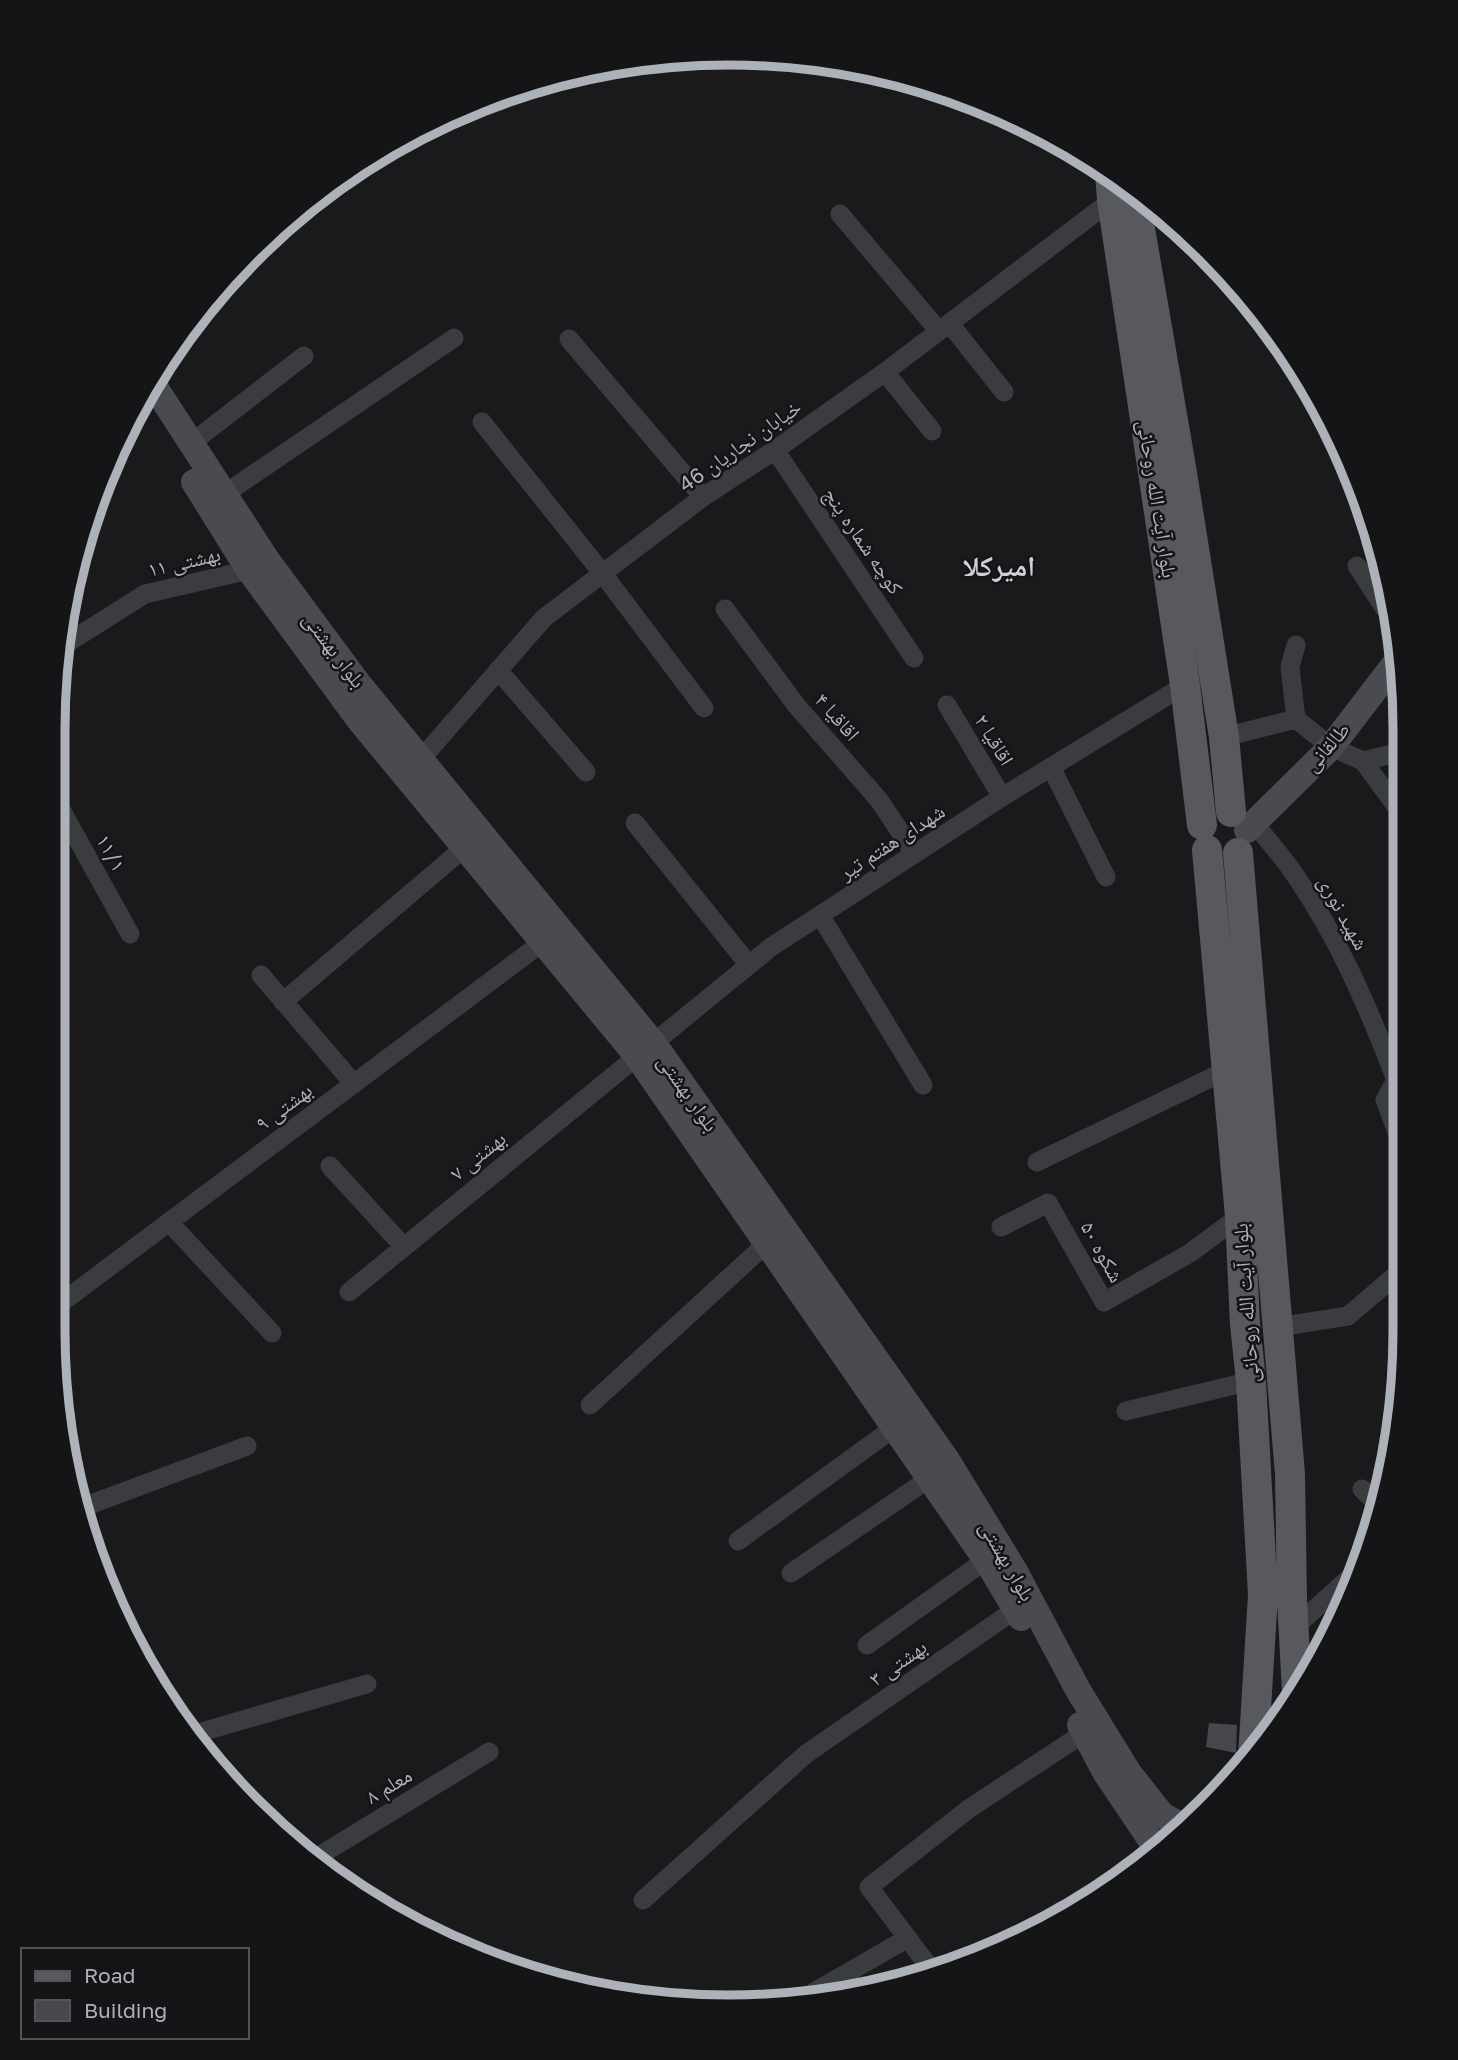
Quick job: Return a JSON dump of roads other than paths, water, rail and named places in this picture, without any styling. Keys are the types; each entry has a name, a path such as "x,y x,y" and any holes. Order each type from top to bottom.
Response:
{"main road":[{"name":"بلوار آیت الله روحانی","path":"1119,192 1204,838 1240,1216 1263,1595 1254,1737"},
{"name":"بلوار آیت الله روحانی","path":"1119,192 1181,467 1224,737 1243,830 1290,1474 1296,1675"},
{"name":"بلوار بهشتی","path":"157,392 267,560 350,672 464,848 543,942 645,1050 767,1243 825,1306 895,1427 986,1560 1016,1609 1078,1690 1129,1773 1162,1815 1175,1822"},
{"name":"بلوار بهشتی","path":"148,408 249,570 360,721 413,766 645,1050 825,1306 947,1460 1016,1573 1084,1733 1105,1772 1152,1842"},
{"name":"طالقانی","path":"1243,830 1331,747 1390,669"},
{"path":"1214,813 1243,830 1222,858 1204,838 1207,818 1214,813"}],"street":[{"name":"خیابان نجاریان 46","path":"413,766 544,618 703,497 885,372 1115,189"},
{"path":"840,214 1004,392"},
{"path":"223,495 454,338"},
{"path":"569,339 703,497"},
{"path":"190,444 304,356"},
{"path":"885,372 932,431"},
{"path":"482,422 603,574 704,708"},
{"name":"کوچه شماره پنج","path":"775,450 914,658"},
{"path":"1357,566 1381,602"},
{"name":"بهشتی ۱۱","path":"70,641 145,594 249,570"},
{"name":"اقاقیا ۴","path":"725,609 796,705 879,800 915,854"},
{"path":"1296,645 1290,667 1296,719 1331,747 1363,761 1393,802"},
{"path":"498,670 586,772"},
{"name":"شهدای هفتم تیر","path":"645,1050 771,947 1002,797 1185,685"},
{"name":"اقاقیا ۲","path":"947,705 1002,797"},
{"path":"1224,737 1296,719"},
{"path":"1363,761 1393,754"},
{"path":"1051,767 1106,877"},
{"name":"۱۱/۱","path":"65,818 130,934"},
{"path":"635,823 749,965"},
{"name":"شهید نوری","path":"1243,830 1295,874 1332,935 1378,1032 1393,1072"},
{"path":"283,1002 464,848"},
{"path":"820,915 923,1084"},
{"name":"بهشتی ۹","path":"65,1299 543,942"},
{"path":"261,975 354,1084"},
{"name":"بهشتی ۷","path":"349,1292 645,1050"},
{"path":"1037,1162 1227,1070"},
{"name":"شهید نوری","path":"1393,1085 1385,1100 1393,1122"},
{"path":"330,1166 404,1247"},
{"name":"شکوه ۵۰","path":"1001,1227 1048,1203 1104,1302 1190,1253 1240,1216"},
{"path":"169,1222 271,1333"},
{"path":"590,1405 767,1243"},
{"path":"1278,1327 1348,1316 1393,1278"},
{"path":"1126,1411 1251,1381"},
{"path":"738,1541 895,1427"},
{"path":"88,1505 247,1446"},
{"path":"791,1573 930,1478"},
{"path":"1362,1489 1372,1498"},
{"path":"867,1644 986,1560"},
{"path":"1295,1627 1344,1583"},
{"name":"بهشتی ۳","path":"643,1900 806,1754 1016,1609"},
{"path":"200,1732 367,1684"},
{"path":"928,1965 869,1887 970,1808 1084,1733"},
{"name":"معلم ۸","path":"321,1855 489,1752"},
{"path":"818,1990 908,1938"}],"district":[{"name":"امیرکلا","path":"999,566"}]}
